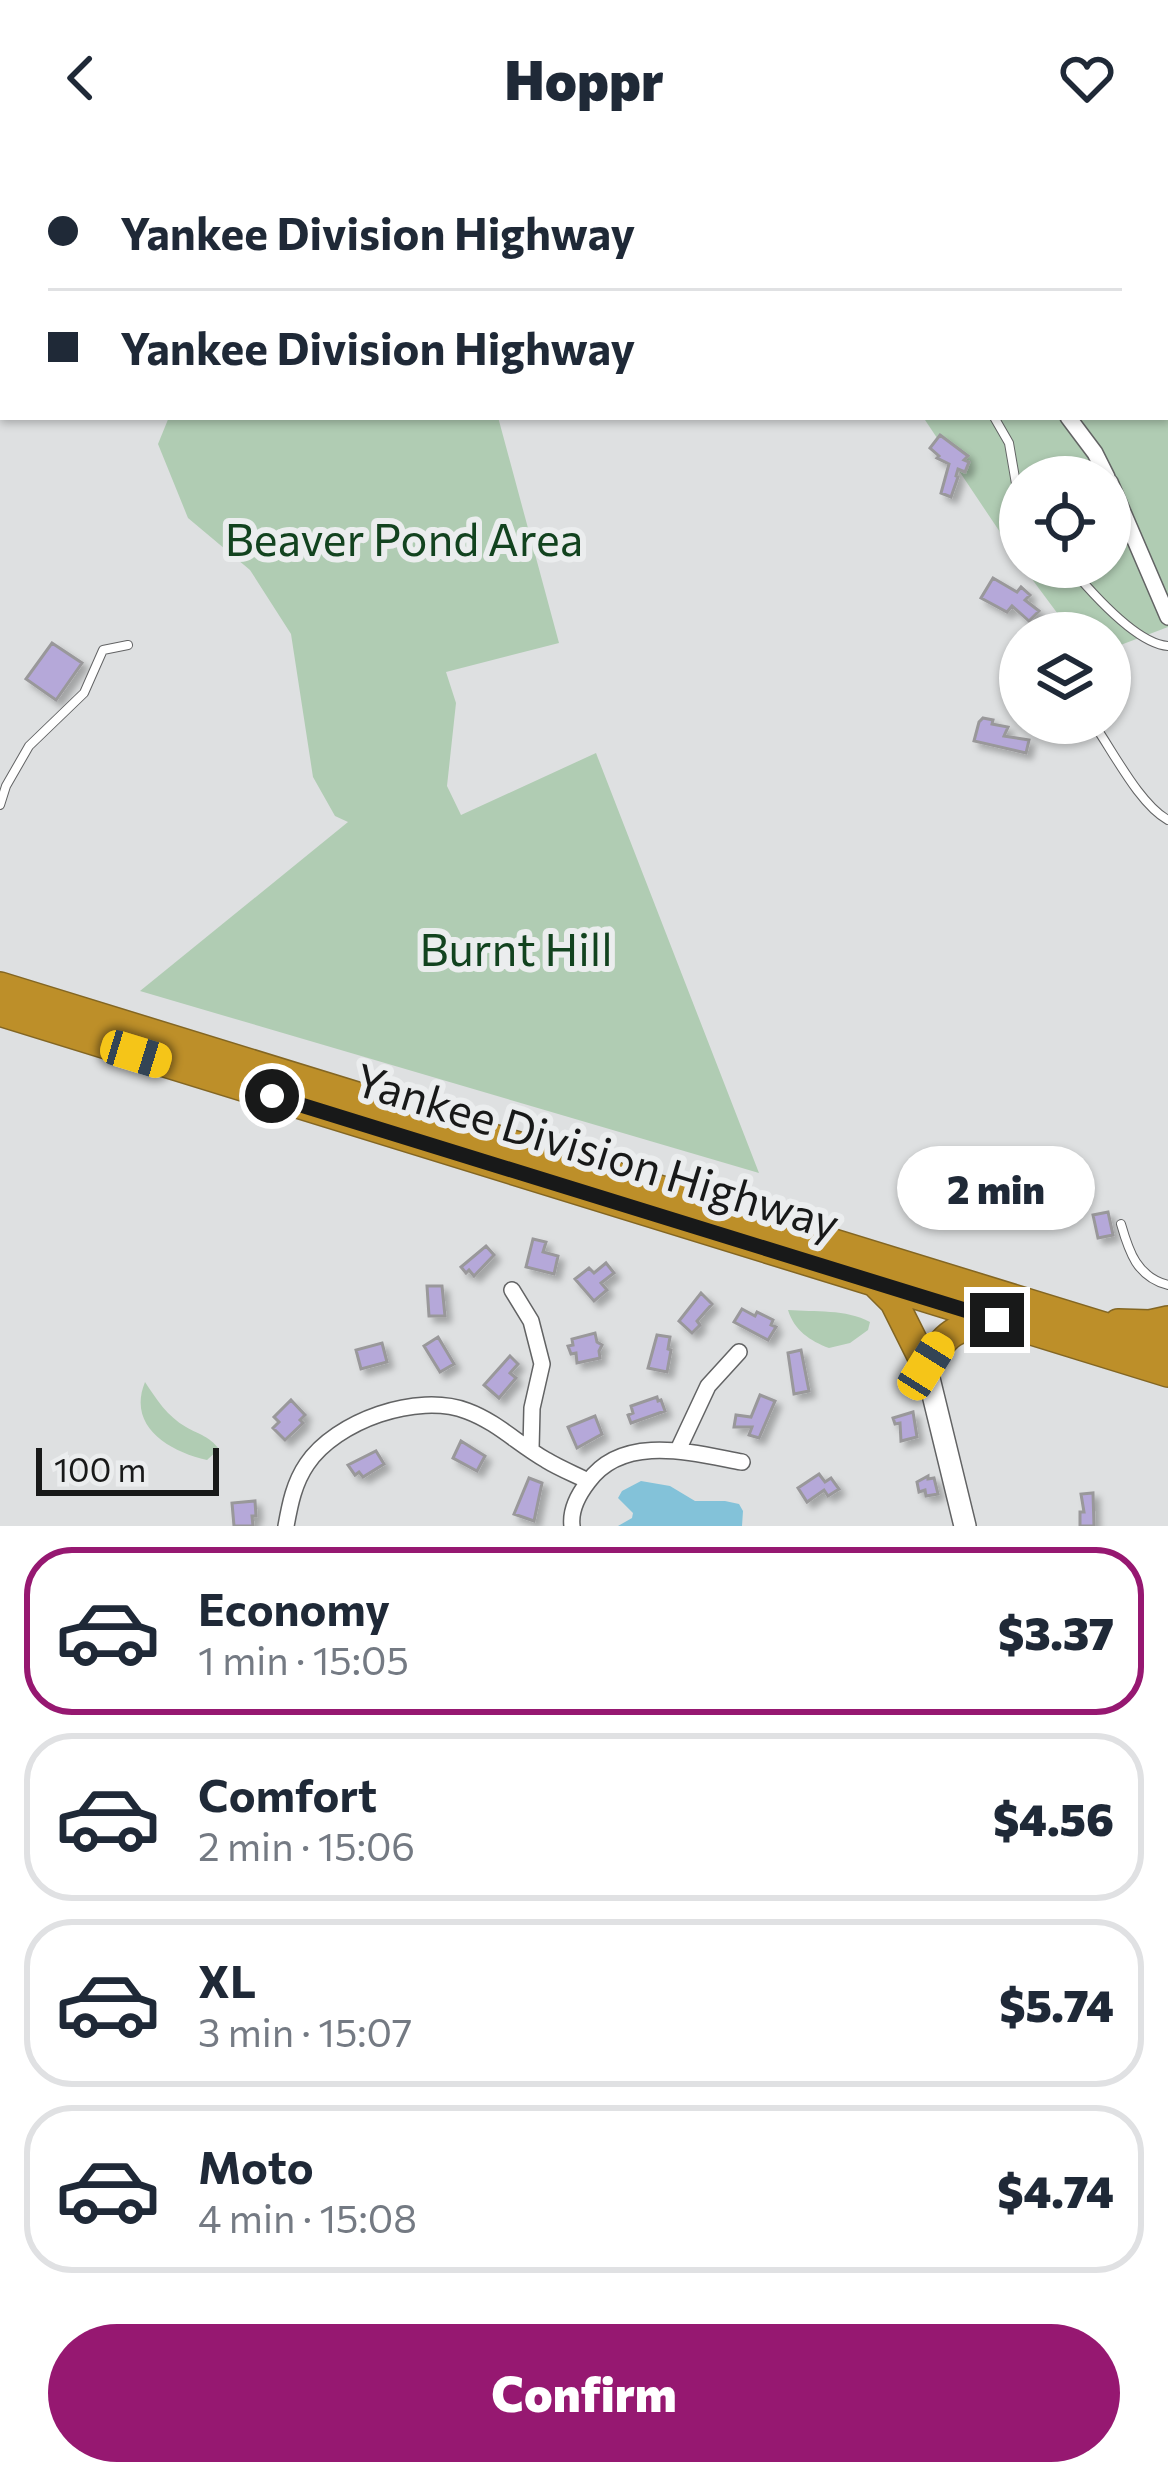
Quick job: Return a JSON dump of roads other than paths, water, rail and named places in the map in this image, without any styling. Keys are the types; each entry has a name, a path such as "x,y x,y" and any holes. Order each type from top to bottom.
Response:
{"highway":[{"name":"Yankee Division Highway","path":"0,986 1168,1346"},
{"name":"Yankee Division Highway","path":"0,1012 1168,1373"},
{"path":"873,1281 894,1302 926,1366"},
{"path":"1081,1318 1135,1323 1168,1320"},
{"path":"926,1366 955,1331 997,1320"}],"main road":[{"path":"926,1366 965,1526"}],"street":[{"path":"1070,420 1097,456"},
{"path":"1131,531 1168,617"},
{"path":"512,1290 531,1321 542,1364 532,1408 531,1449"},
{"path":"679,1450 708,1387 739,1352"},
{"path":"286,1526 294,1486 309,1461 354,1424 418,1406 460,1408 491,1421 544,1460 588,1481"},
{"path":"572,1526 571,1515 588,1481 615,1459 641,1451 679,1450 742,1462"}],"lane":[{"path":"996,420 1011,456"},
{"path":"1091,588 1153,645 1168,646"},
{"path":"0,805 29,746 84,693 103,650 128,645"},
{"path":"1107,744 1142,795 1168,820"},
{"path":"1121,1224 1139,1270 1168,1285"}],"water":[{"path":"641,1481 670,1486 695,1501 739,1504 742,1526 618,1526 633,1513 618,1498"}],"park label":[{"name":"Beaver Pond Area","path":"404,540"},
{"name":"Burnt Hill","path":"516,950"}]}
